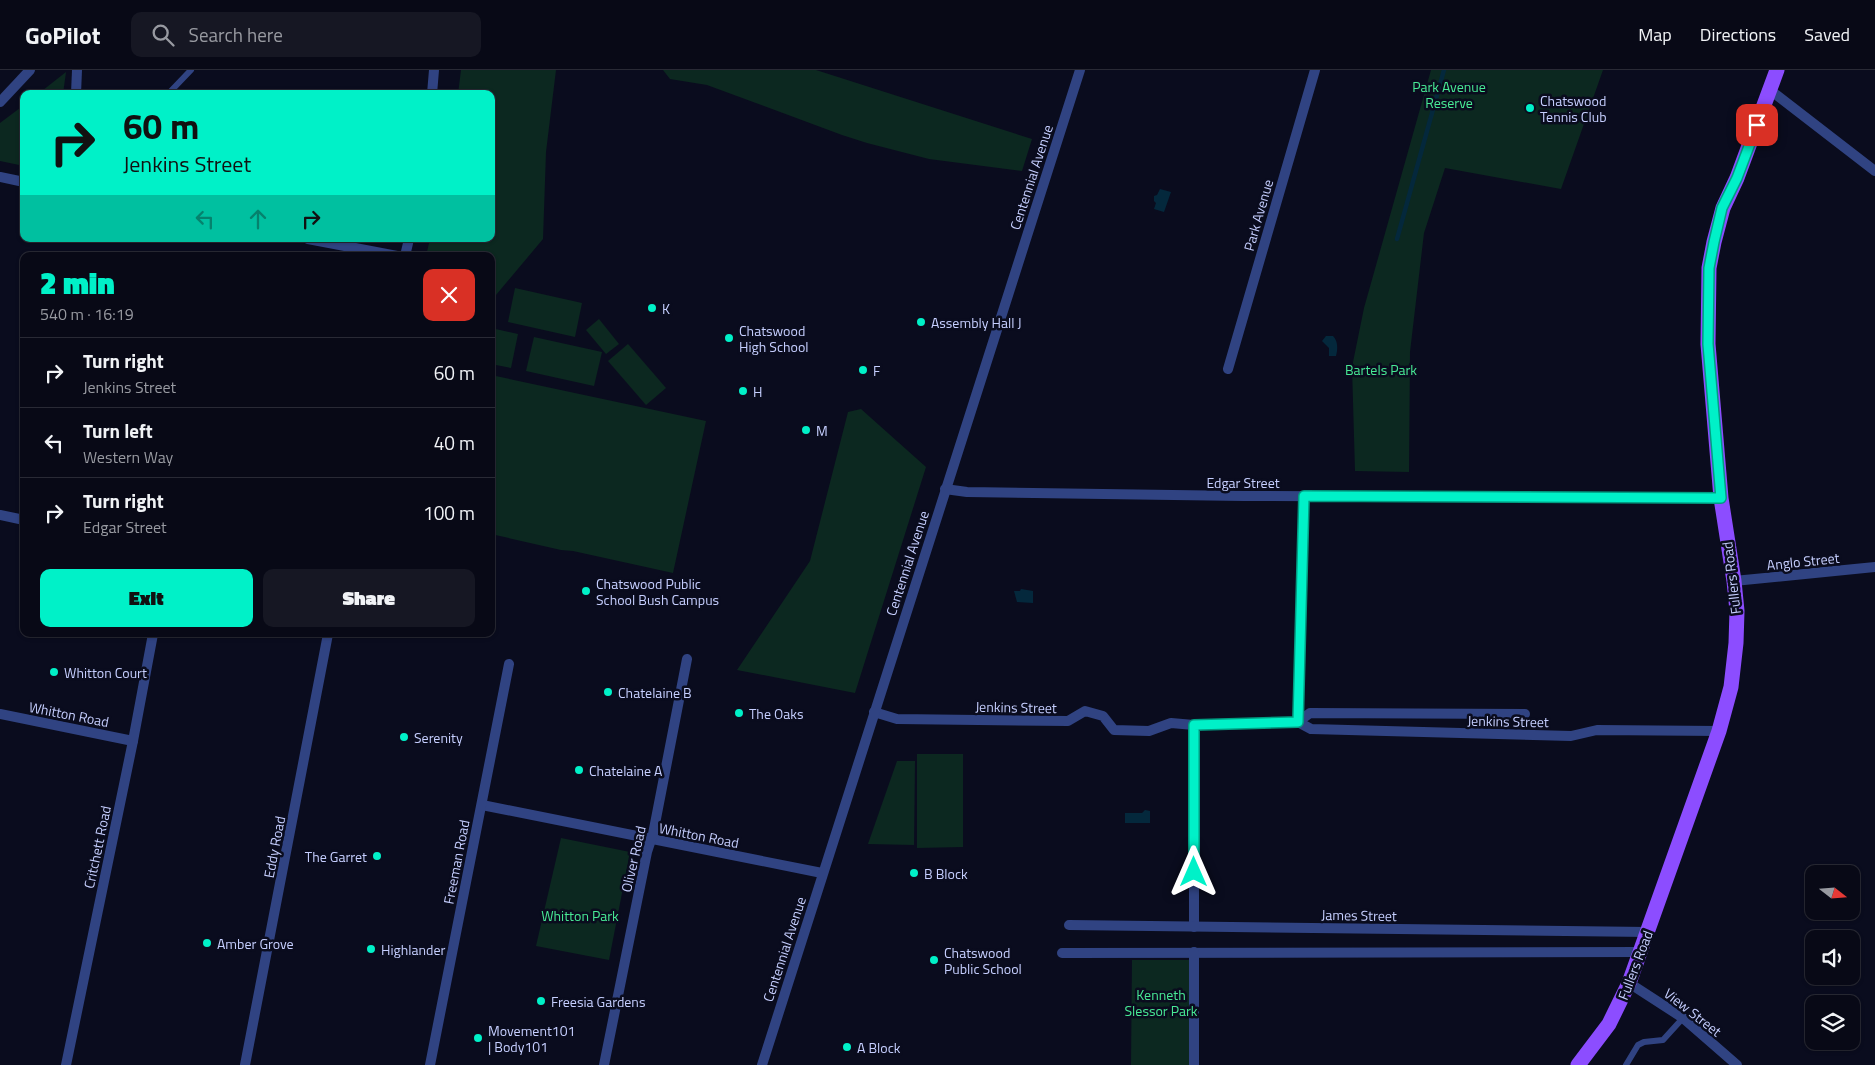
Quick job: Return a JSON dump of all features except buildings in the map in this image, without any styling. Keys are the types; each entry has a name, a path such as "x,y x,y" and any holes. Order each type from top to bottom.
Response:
{"main road":[{"name":"Fullers Road","path":"1578,1065 1609,1024 1630,983 1726,709 1734,665 1737,611 1721,498 1708,344 1709,268 1722,208 1737,178 1777,70"}],"street":[{"path":"0,102 30,70"},
{"path":"76,90 77,70"},
{"path":"432,90 434,70"},
{"name":"Centennial Avenue","path":"762,1065 1080,70"},
{"name":"Park Avenue","path":"1228,369 1315,70"},
{"path":"1770,90 1875,171"},
{"path":"0,177 20,181"},
{"path":"324,242 376,252"},
{"name":"Edgar Street","path":"945,489 967,492 1304,496 1721,498"},
{"path":"0,516 20,519"},
{"name":"Anglo Street","path":"1734,581 1875,567"},
{"name":"Critchett Road","path":"66,1065 133,741 152,637"},
{"name":"Eddy Road","path":"245,1065 327,637"},
{"name":"Oliver Road","path":"604,1065 687,659"},
{"name":"Freeman Road","path":"430,1065 510,664"},
{"name":"Jenkins Street","path":"874,712 897,719 1068,721 1085,712 1102,716 1114,730 1149,731 1171,723 1194,725 1298,722 1311,729 1571,736 1597,730 1719,731"},
{"name":"Jenkins Street","path":"1298,722 1310,713 1525,714"},
{"name":"Whitton Road","path":"0,714 133,741"},
{"path":"1194,725 1194,927"},
{"name":"Whitton Road","path":"482,805 822,873"},
{"name":"James Street","path":"1070,926 1648,932"},
{"path":"1062,952 1641,952"},
{"path":"1194,952 1194,1065"},
{"name":"View Street","path":"1630,983 1683,1018 1737,1065"}],"lane":[{"path":"172,90 191,70"},
{"path":"1298,722 1304,496"},
{"path":"1626,1065 1638,1045 1644,1042 1663,1040 1683,1018"}],"green space":[{"path":"461,70 556,70 546,152 543,239 495,296 495,252 427,252 429,242 495,242 495,90 458,90"},
{"path":"663,70 816,70 1032,139 1022,171 929,159 842,135 707,85 670,79"},
{"path":"1431,70 1603,70 1561,189 1445,168 1424,233 1410,352 1409,472 1355,471 1352,367 1364,308"},
{"path":"66,72 64,90 43,90"},
{"path":"20,108 20,165 0,161 0,123"},
{"path":"515,288 582,303 575,337 508,322"},
{"path":"599,319 619,344 606,354 586,330"},
{"path":"495,329 518,334 511,368 495,365"},
{"path":"534,337 602,352 594,386 526,371"},
{"path":"628,344 666,388 646,405 608,361"},
{"path":"495,376 706,421 673,573 495,535"},
{"path":"861,409 926,467 855,693 737,670 810,561 848,412"},
{"path":"917,754 963,754 963,847 917,848"},
{"path":"897,761 915,761 914,845 868,844"},
{"name":"Whitton Park","path":"561,838 630,852 609,960 536,946"},
{"name":"Kenneth Slessor Park","path":"1132,960 1191,960 1190,1065 1131,1065"}],"water":[{"path":"1160,189 1171,192 1164,212 1154,209 1156,203 1154,196 1157,195"},
{"path":"1326,336 1333,336 1336,340 1336,356 1329,356 1329,348 1322,341"},
{"path":"1021,589 1033,591 1033,603 1017,602 1014,591 1020,591"},
{"path":"1145,810 1150,811 1150,823 1125,823 1125,813 1142,813"}],"waterway":[{"path":"1397,239 1444,70"}],"place":[{"name":"Chatswood Tennis Club","path":"1530,108"},
{"name":"K","path":"652,308"},
{"name":"Assembly Hall J","path":"921,322"},
{"name":"Chatswood High School","path":"729,338"},
{"name":"F","path":"863,370"},
{"name":"H","path":"743,391"},
{"name":"M","path":"806,430"},
{"name":"Chatswood Public School Bush Campus","path":"586,591"},
{"name":"Whitton Court","path":"54,672"},
{"name":"Chatelaine B","path":"608,692"},
{"name":"The Oaks","path":"739,713"},
{"name":"Serenity","path":"404,737"},
{"name":"Chatelaine A","path":"579,770"},
{"name":"The Garret","path":"377,856"},
{"name":"B Block","path":"914,873"},
{"name":"Amber Grove","path":"207,943"},
{"name":"Highlander","path":"371,949"},
{"name":"Chatswood Public School","path":"934,960"},
{"name":"Freesia Gardens","path":"541,1001"},
{"name":"Movement101 | Body101","path":"478,1038"},
{"name":"A Block","path":"847,1047"}],"route":[{"path":"1194,872 1194,725 1298,722 1304,496 1721,498 1708,344 1709,268 1722,208 1737,178 1757,125"}],"park label":[{"name":"Park Avenue Reserve","path":"1449,94"},
{"name":"Bartels Park","path":"1381,369"}]}
